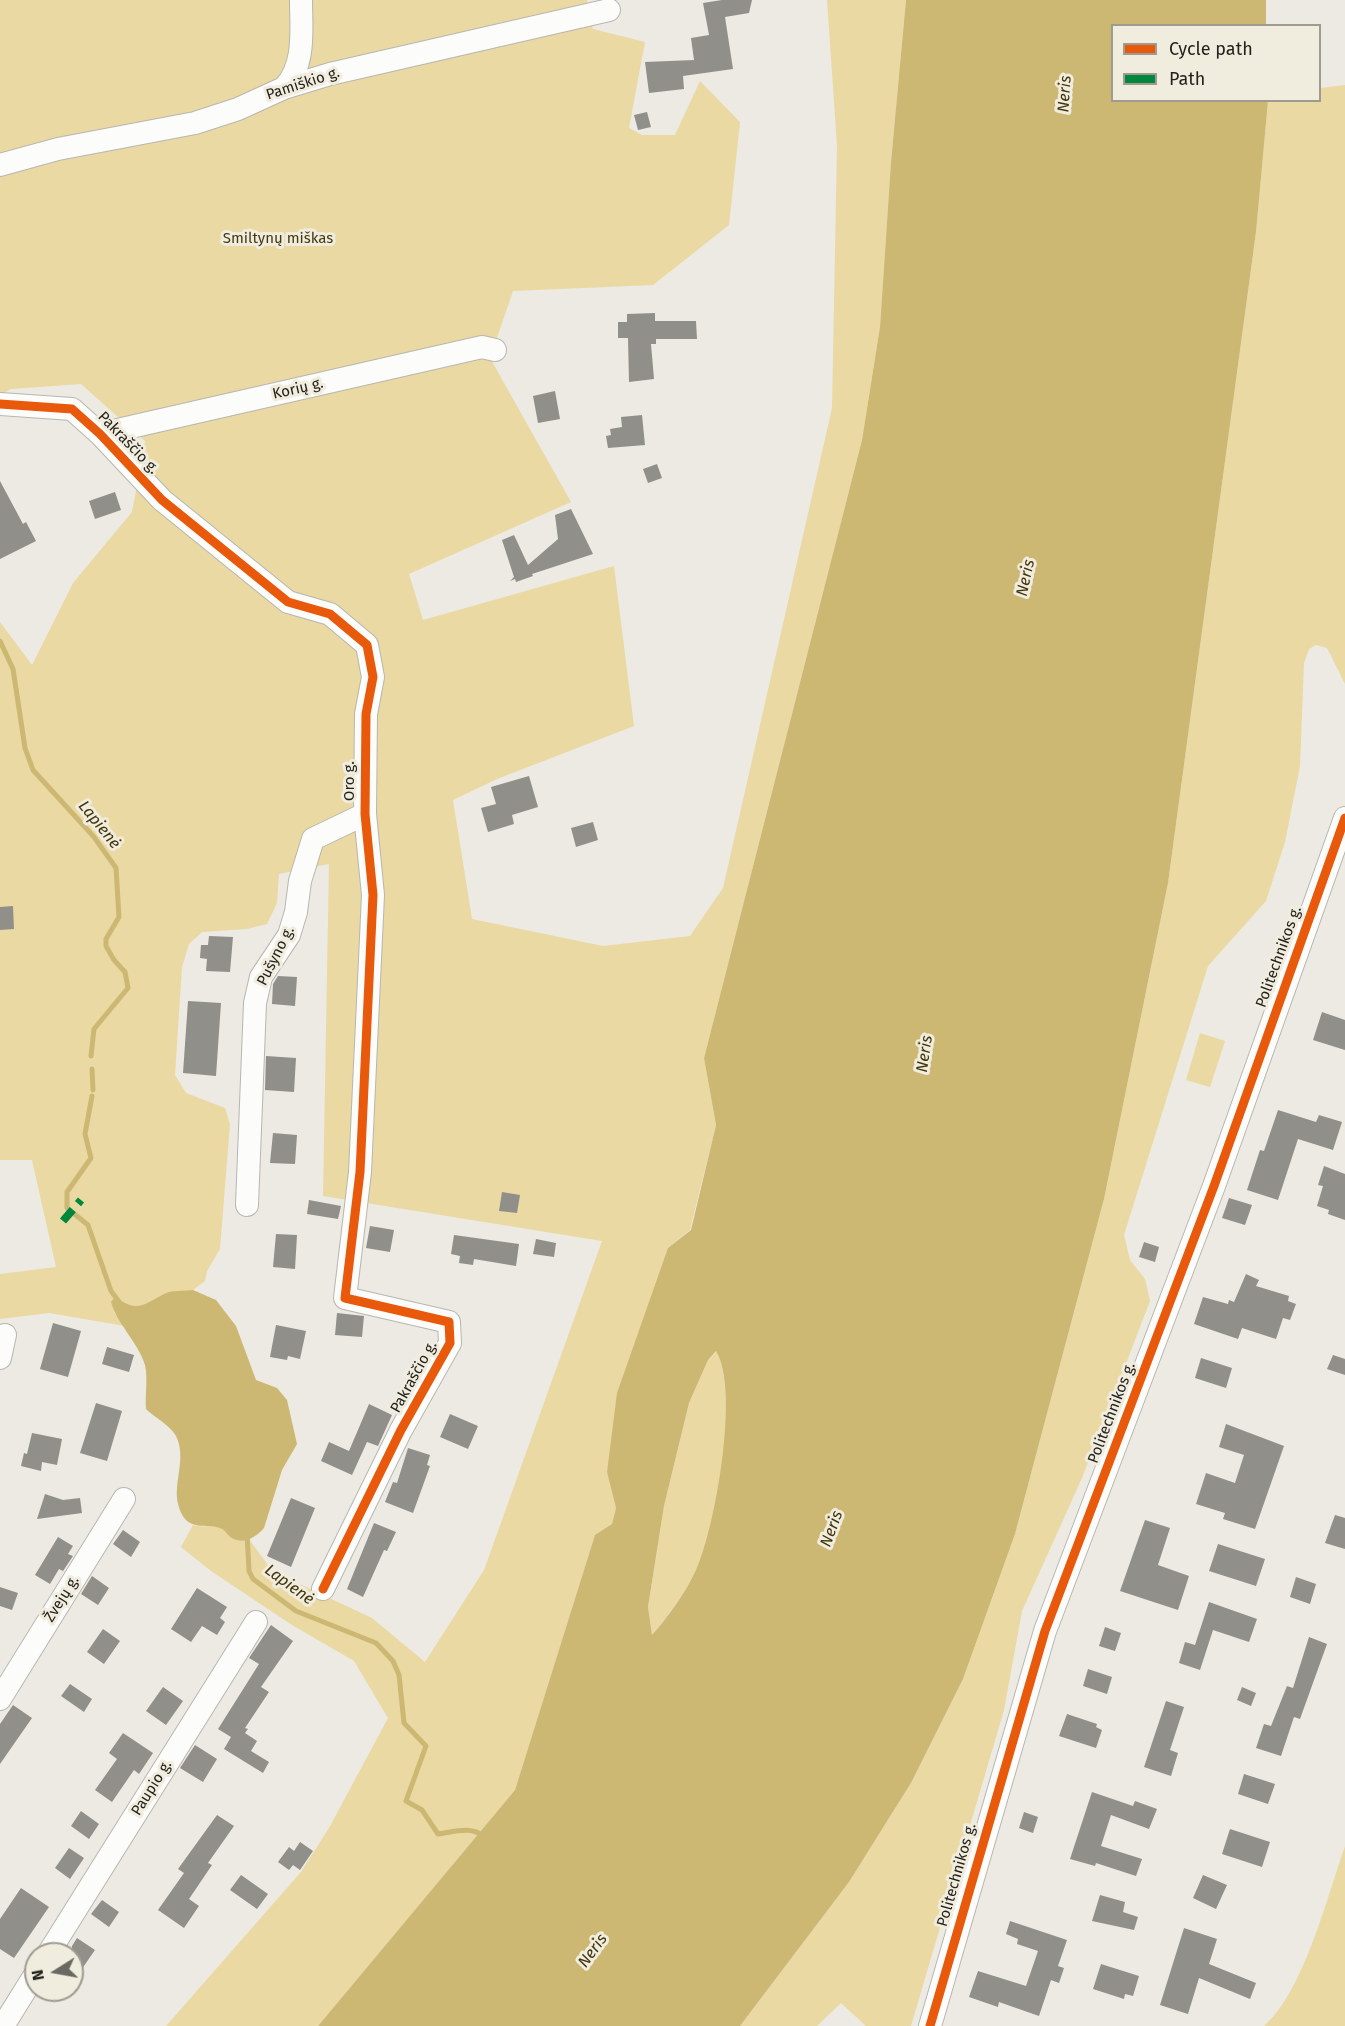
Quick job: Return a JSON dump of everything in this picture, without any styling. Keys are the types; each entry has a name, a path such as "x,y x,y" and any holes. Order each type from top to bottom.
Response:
{"street":[{"path":"284,88 300,60 301,0"},
{"name":"Pamiškio g.","path":"0,165 58,149 195,123 238,109 284,88 330,74 609,10"},
{"name":"Korių g.","path":"100,434 482,347 495,350"},
{"name":"Pakraščio g.","path":"0,404 72,409 100,434 162,500"},
{"name":"Oro g.","path":"162,500 288,602 330,614 367,645 373,677 366,714 365,814 373,895 360,1172"},
{"name":"Pušyno g.","path":"247,1205 255,1003 261,977 289,935 313,838 365,814"},
{"name":"Politechnikos g.","path":"930,2026 1045,1631 1214,1186 1345,818"},
{"name":"Pakraščio g.","path":"323,1589 401,1430 450,1343 449,1322 345,1298 360,1172"},
{"path":"0,1358 5,1335"},
{"name":"Žvejų g.","path":"0,1699 124,1499"},
{"name":"Paupio g.","path":"56,1942 256,1622"},
{"path":"3,2026 24,1992"}],"green space":[{"name":"Smiltynų miškas","path":"0,0 587,0 593,29 645,42 629,128 642,135 675,135 700,81 740,122 729,225 653,285 513,291 490,358 571,502 409,574 423,620 614,566 634,726 497,779 453,800 472,919 603,946 690,936 723,888 832,408 837,146 827,0 906,0 891,162 880,327 862,440 704,1058 716,1125 690,1230 668,1248 607,1471 616,1508 612,1525 595,1536 515,1790 318,2026 166,2026 301,1872 329,1828 388,1718 354,1661 292,1625 211,1571 181,1547 193,1525 218,1527 234,1538 249,1539 272,1571 372,1618 425,1662 484,1570 602,1241 323,1196 329,864 279,874 277,903 267,924 247,929 202,932 189,944 182,967 175,1075 186,1093 225,1108 230,1124 220,1249 207,1271 205,1281 193,1290 166,1293 148,1305 136,1307 126,1304 114,1312 125,1326 49,1313 0,1319 0,1274 56,1267 32,1160 0,1160 0,622 32,665 73,583 132,512 145,441 81,384 11,389 0,395"},
{"path":"1345,85 1345,684 1327,648 1316,645 1309,649 1304,663 1300,766 1285,842 1266,901 1208,966 1124,1235 1130,1260 1145,1279 1150,1301 1082,1478 1022,1611 1004,1710 911,2026 866,2026 841,2003 817,2026 740,2026 849,1882 911,1783 963,1679 1015,1534 1104,1199 1168,883 1256,232 1268,102 1321,102 1321,88"},
{"path":"1200,1033 1225,1041 1210,1087 1186,1080"},
{"path":"717,1351 723,1372 726,1399 723,1461 712,1523 692,1579 652,1635 648,1607 664,1506 689,1403 708,1360"},
{"path":"1345,1846 1345,2026 1264,2026 1291,1990 1302,1967 1313,1942"}],"water":[{"name":"Neris","path":"906,0 1266,0 1266,24 1111,24 1111,102 1268,102 1256,232 1168,883 1104,1199 1015,1534 963,1679 911,1783 849,1882 740,2026 318,2026 515,1790 595,1535 612,1524 616,1508 607,1472 617,1393 668,1248 691,1230 716,1125 704,1058 862,440 880,327 891,162","holes":["716,1351 723,1370 726,1396 722,1460 711,1524 703,1550 692,1578 676,1604 652,1635 648,1607 664,1506 689,1403 708,1360"]},
{"path":"193,1290 216,1300 236,1326 256,1380 277,1388 287,1400 297,1444 282,1470 264,1528 254,1537 241,1541 216,1527 192,1524 182,1514 177,1496 179,1444 170,1428 146,1409 145,1365 111,1302 115,1297 130,1305 140,1306 167,1293"}],"building":[{"path":"722,0 752,0 749,13 725,17 733,69 683,76 684,89 649,93 645,62 694,60 691,38 709,35 703,3"},
{"path":"647,112 651,127 638,130 634,115"},
{"path":"655,313 655,321 696,321 697,339 656,339 656,344 651,344 654,379 629,382 628,338 618,338 618,322 627,322 627,314"},
{"path":"555,391 560,419 538,423 533,396"},
{"path":"642,415 645,445 608,448 606,436 611,435 610,429 622,427 621,417"},
{"path":"657,464 662,478 648,483 643,469"},
{"path":"0,481 23,524 26,522 36,541 0,559"},
{"path":"115,492 121,510 95,519 89,501"},
{"path":"571,509 593,554 532,574 533,576 516,582 515,579 510,581 514,577 502,540 514,535 528,565 558,539 555,515"},
{"path":"529,776 538,807 512,815 514,824 488,832 481,808 496,804 491,787"},
{"path":"593,822 598,840 576,847 571,828"},
{"path":"13,906 14,929 0,930 0,907"},
{"path":"209,936 233,937 230,972 206,971 207,959 200,958 201,945 208,945"},
{"path":"278,976 297,977 295,1006 272,1004 273,984"},
{"path":"188,1001 221,1003 216,1076 183,1073"},
{"path":"1322,1012 1345,1020 1345,1050 1313,1040"},
{"path":"266,1056 296,1058 294,1092 265,1090"},
{"path":"1278,1110 1316,1122 1319,1115 1342,1122 1333,1150 1298,1139 1278,1200 1247,1190 1260,1150 1264,1151"},
{"path":"273,1133 297,1135 295,1164 270,1163"},
{"path":"1324,1166 1345,1174 1345,1220 1328,1214 1329,1210 1317,1206 1323,1186 1318,1185"},
{"path":"502,1192 520,1195 517,1213 499,1211"},
{"path":"1229,1198 1252,1205 1245,1225 1222,1218"},
{"path":"309,1200 341,1206 338,1219 307,1214"},
{"path":"370,1226 394,1230 390,1252 366,1248"},
{"path":"276,1234 297,1235 295,1269 273,1267"},
{"path":"454,1235 519,1244 516,1266 474,1259 473,1265 459,1263 460,1256 451,1254"},
{"path":"536,1239 556,1243 554,1257 533,1254"},
{"path":"1144,1242 1159,1247 1155,1262 1139,1257"},
{"path":"1246,1274 1259,1280 1256,1286 1289,1296 1288,1301 1296,1304 1290,1320 1283,1318 1276,1339 1242,1328 1238,1339 1194,1324 1203,1297 1228,1304 1229,1300 1234,1302"},
{"path":"337,1313 364,1316 362,1337 335,1335"},
{"path":"53,1323 81,1331 68,1377 40,1369"},
{"path":"276,1325 306,1331 300,1359 288,1356 287,1360 270,1357"},
{"path":"107,1347 134,1355 129,1372 102,1364"},
{"path":"1333,1355 1345,1359 1345,1375 1327,1369"},
{"path":"1201,1358 1232,1368 1226,1388 1195,1378"},
{"path":"96,1403 122,1411 107,1461 80,1453"},
{"path":"369,1404 392,1415 378,1446 367,1442 352,1475 321,1461 329,1442 349,1451"},
{"path":"450,1414 478,1426 468,1449 440,1437"},
{"path":"1226,1424 1284,1446 1255,1529 1223,1519 1225,1513 1196,1504 1206,1473 1235,1483 1244,1455 1219,1447"},
{"path":"32,1433 62,1439 57,1465 42,1462 41,1471 21,1466 24,1453 27,1454"},
{"path":"408,1448 430,1455 427,1465 430,1466 413,1513 385,1502 393,1482 397,1483"},
{"path":"45,1494 63,1500 80,1498 82,1513 37,1519"},
{"path":"291,1498 315,1508 291,1567 267,1556"},
{"path":"1335,1515 1345,1518 1345,1549 1325,1543"},
{"path":"1145,1520 1170,1528 1158,1565 1189,1576 1178,1610 1120,1591"},
{"path":"374,1523 396,1532 387,1551 384,1550 363,1597 347,1589"},
{"path":"123,1530 140,1542 131,1557 113,1544"},
{"path":"58,1537 73,1546 68,1554 73,1556 63,1571 59,1569 50,1584 35,1575"},
{"path":"1218,1544 1265,1559 1256,1586 1209,1571"},
{"path":"92,1576 109,1588 98,1605 81,1594"},
{"path":"1296,1577 1316,1584 1310,1604 1290,1597"},
{"path":"0,1587 18,1593 12,1610 0,1606"},
{"path":"197,1588 227,1607 220,1618 225,1622 217,1635 202,1626 191,1642 171,1629"},
{"path":"1209,1602 1257,1619 1249,1642 1213,1630 1200,1670 1179,1663 1185,1642 1195,1645"},
{"path":"271,1625 293,1641 261,1687 269,1692 245,1728 248,1729 245,1733 257,1741 251,1751 269,1762 263,1773 224,1749 231,1737 218,1729 259,1664 249,1658"},
{"path":"1105,1627 1121,1633 1115,1651 1099,1646"},
{"path":"103,1629 120,1641 104,1664 87,1652"},
{"path":"1309,1637 1327,1644 1300,1719 1294,1717 1281,1756 1256,1748 1264,1724 1271,1726 1287,1686 1293,1688"},
{"path":"1088,1669 1112,1677 1107,1694 1083,1686"},
{"path":"70,1684 92,1699 84,1712 61,1696"},
{"path":"163,1687 183,1701 166,1725 146,1711"},
{"path":"1242,1687 1256,1693 1251,1706 1237,1700"},
{"path":"1166,1701 1184,1707 1170,1750 1178,1753 1171,1776 1144,1767"},
{"path":"13,1705 32,1718 0,1764 0,1724"},
{"path":"1067,1714 1097,1724 1096,1727 1102,1730 1096,1748 1059,1736"},
{"path":"123,1733 153,1753 139,1774 134,1770 112,1802 95,1790 117,1759 109,1753"},
{"path":"195,1745 217,1759 203,1782 180,1768"},
{"path":"1244,1774 1275,1784 1268,1804 1238,1794"},
{"path":"1092,1792 1133,1806 1135,1801 1157,1809 1149,1829 1111,1815 1101,1846 1142,1859 1136,1876 1096,1863 1095,1866 1070,1859"},
{"path":"81,1811 99,1824 89,1839 71,1826"},
{"path":"1024,1812 1038,1817 1033,1833 1019,1828"},
{"path":"217,1815 234,1826 208,1863 212,1865 189,1899 199,1906 184,1928 158,1910 184,1873 178,1869"},
{"path":"1230,1829 1270,1842 1262,1867 1222,1854"},
{"path":"300,1842 313,1851 300,1870 293,1865 289,1870 278,1862 289,1847 294,1851"},
{"path":"69,1848 84,1858 70,1879 55,1868"},
{"path":"241,1875 268,1894 257,1909 230,1890"},
{"path":"1203,1875 1227,1885 1216,1909 1193,1898"},
{"path":"21,1888 49,1907 14,1958 0,1949 0,1919"},
{"path":"1100,1895 1125,1902 1123,1912 1138,1917 1134,1930 1092,1921"},
{"path":"102,1900 119,1912 109,1927 91,1914"},
{"path":"1010,1921 1067,1940 1058,1966 1064,1968 1059,1983 1051,1980 1039,2016 999,2002 998,2007 969,1997 978,1971 1026,1986 1038,1951 1017,1944 1018,1939 1006,1934"},
{"path":"1184,1928 1217,1939 1209,1964 1256,1983 1250,1999 1199,1978 1188,2014 1160,2005"},
{"path":"84,1943 95,1950 84,1966"},
{"path":"1101,1964 1139,1976 1133,1996 1125,1994 1124,1999 1093,1989"}],"waterway":[{"name":"Lapienė","path":"0,641 13,669 25,748 33,770 94,837 116,868 119,917 106,939 106,946 114,960 125,972 128,988 94,1029 91,1056"},
{"name":"Lapienė","path":"92,1069 93,1090"},
{"name":"Lapienė","path":"92,1096 85,1134 91,1158 67,1192 67,1208 88,1225 111,1291 120,1303"},
{"name":"Lapienė","path":"247,1533 249,1571 253,1579 296,1611 376,1643 393,1661 399,1675 404,1723 426,1746 406,1801 422,1810 438,1834 469,1830 484,1837"}],"marked path":[{"path":"63,1221 81,1200"}],"cycle path":[{"path":"0,404 72,409 100,434 162,500 288,602 330,614 367,645 373,677 366,714 365,814 373,895 360,1172 345,1298 449,1322 450,1343 401,1430 323,1589"},
{"path":"930,2026 1045,1631 1214,1186 1345,818"}]}
